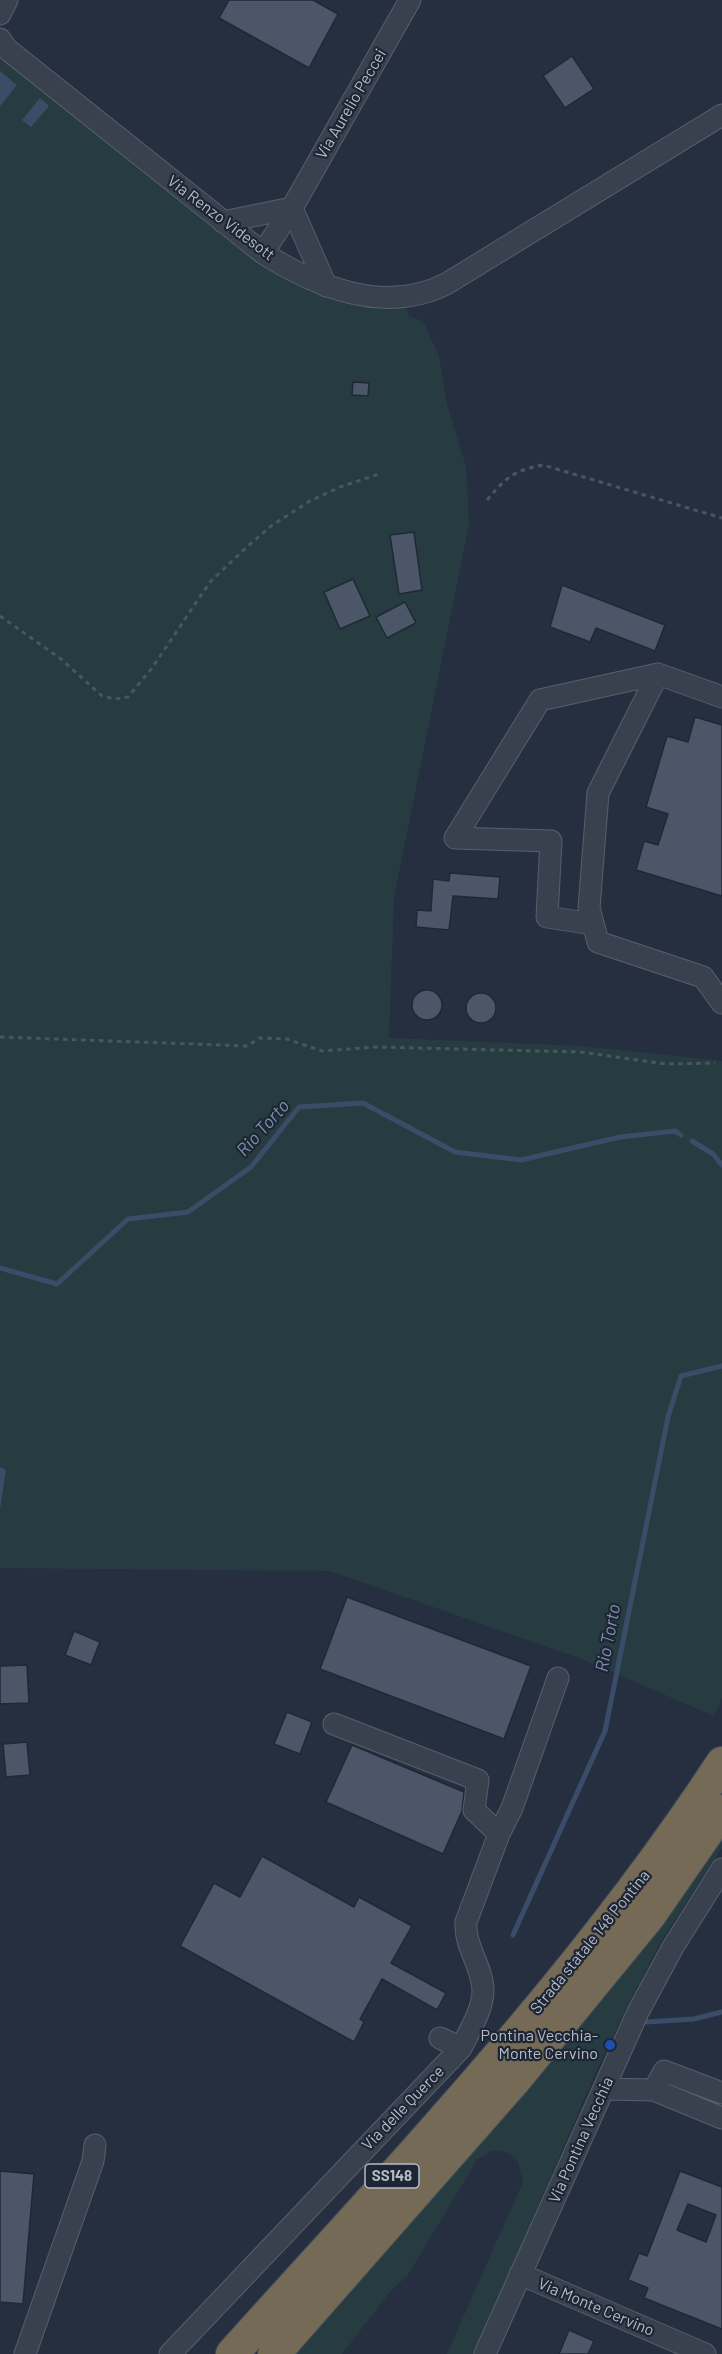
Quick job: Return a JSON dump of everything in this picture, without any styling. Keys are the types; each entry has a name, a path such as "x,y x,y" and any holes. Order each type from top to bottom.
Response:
{"highway":[{"name":"Strada statale 148 Pontina","path":"274,2354 506,2089 558,2005 591,1965 630,1896 721,1763"},
{"name":"Strada statale 148 Pontina","path":"591,1965 650,1915 722,1811"},
{"name":"Strada statale 148 Pontina","path":"232,2354 490,2066 558,2005"}],"street":[{"path":"0,14 7,0"},
{"name":"Via Aurelio Peccei","path":"263,253 292,207 410,0"},
{"name":"Via Renzo Videsott","path":"1,42 263,253 326,286 360,294 393,298 411,297 437,288 722,115"},
{"path":"223,222 292,207 326,286"},
{"path":"658,674 598,793 589,908 598,942 703,977 722,1003"},
{"path":"593,924 547,917 551,841 455,838 540,700 658,674 722,697"},
{"name":"Via delle Querce","path":"170,2354 461,2048 481,2005 483,1990 459,1921 466,1922 499,1834 512,1808 558,1678"},
{"path":"334,1724 478,1780 474,1810 499,1834"},
{"name":"Via Pontina Vecchia","path":"485,2354 653,1982 722,1869"},
{"path":"440,2038 461,2048"},
{"path":"654,2090 664,2071 722,2093"},
{"path":"605,2089 654,2090 722,2118"},
{"path":"25,2354 93,2161 95,2145"},
{"name":"Via Monte Cervino","path":"520,2274 705,2354"}],"path":[{"path":"487,500 501,483 517,472 543,465 722,518"},
{"path":"0,615 61,659 102,696 115,699 128,696 152,668 210,582 248,546 271,526 310,501 340,487 382,474"},
{"path":"0,1037 248,1046 259,1038 268,1038 287,1039 322,1051 376,1047 581,1052 666,1064 715,1064"}],"green space":[{"path":"0,55 244,250 358,302 405,308 410,317 423,321 439,356 447,404 466,467 469,524 394,897 389,1038 581,1046 722,1061 722,1698 714,1716 582,1659 330,1571 0,1568"},
{"path":"722,1820 722,1848 661,1941 626,2008 594,2076 474,2354 447,2354 523,2182 518,2161 507,2152 492,2150 477,2160 407,2276 389,2293 342,2354 283,2354"}],"water":[{"path":"0,71 17,85 0,106"},
{"path":"40,98 49,106 31,127 22,120"},
{"path":"0,1467 6,1470 0,1509"}],"building":[{"path":"229,0 313,0 338,14 309,68 219,18"},
{"path":"572,56 594,89 565,108 543,76"},
{"path":"353,382 369,383 368,396 352,395"},
{"path":"414,532 422,590 399,594 390,535"},
{"path":"353,579 370,616 340,629 324,592"},
{"path":"562,585 665,625 655,651 596,628 590,642 550,627"},
{"path":"405,602 416,623 387,638 376,617"},
{"path":"695,717 722,725 722,896 636,870 644,841 658,845 668,814 646,807 667,736 688,742"},
{"path":"450,873 500,877 498,899 453,896 449,930 416,927 417,910 431,911 433,879 449,881"},
{"path":"427,990 438,994 442,1005 438,1016 427,1020 416,1016 412,1005 416,994"},
{"path":"481,993 491,998 496,1008 491,1018 481,1023 471,1018 466,1008 471,998"},
{"path":"347,1597 531,1666 504,1739 320,1669"},
{"path":"74,1631 100,1642 91,1665 65,1655"},
{"path":"27,1665 29,1703 0,1704 0,1666"},
{"path":"287,1712 312,1722 300,1754 274,1744"},
{"path":"27,1742 30,1775 6,1777 3,1744"},
{"path":"352,1745 464,1792 462,1811 443,1854 326,1802"},
{"path":"262,1856 354,1907 359,1897 412,1926 391,1963 446,1993 437,2010 382,1979 360,2019 364,2022 354,2042 180,1946 214,1883 240,1897"},
{"path":"0,2171 34,2174 23,2304 0,2302"},
{"path":"680,2171 722,2187 722,2329 644,2298 648,2288 628,2280 639,2253 647,2256","holes":["688,2204 716,2215 706,2242 677,2230"]},
{"path":"569,2330 594,2341 588,2354 559,2354"}],"waterway":[{"name":"Rio Torto","path":"0,1268 57,1284 128,1219 188,1212 251,1167 299,1107 363,1103 455,1152 521,1160 620,1137 675,1131 681,1135"},
{"name":"Rio Torto","path":"692,1141 713,1154 722,1165"},
{"name":"Rio Torto","path":"513,1935 605,1731 668,1417 681,1376 722,1366"},
{"name":"Rio Torto","path":"646,2022 694,2019 722,2012"}],"place":[{"name":"Pontina Vecchia- Monte Cervino","path":"610,2045"}]}
